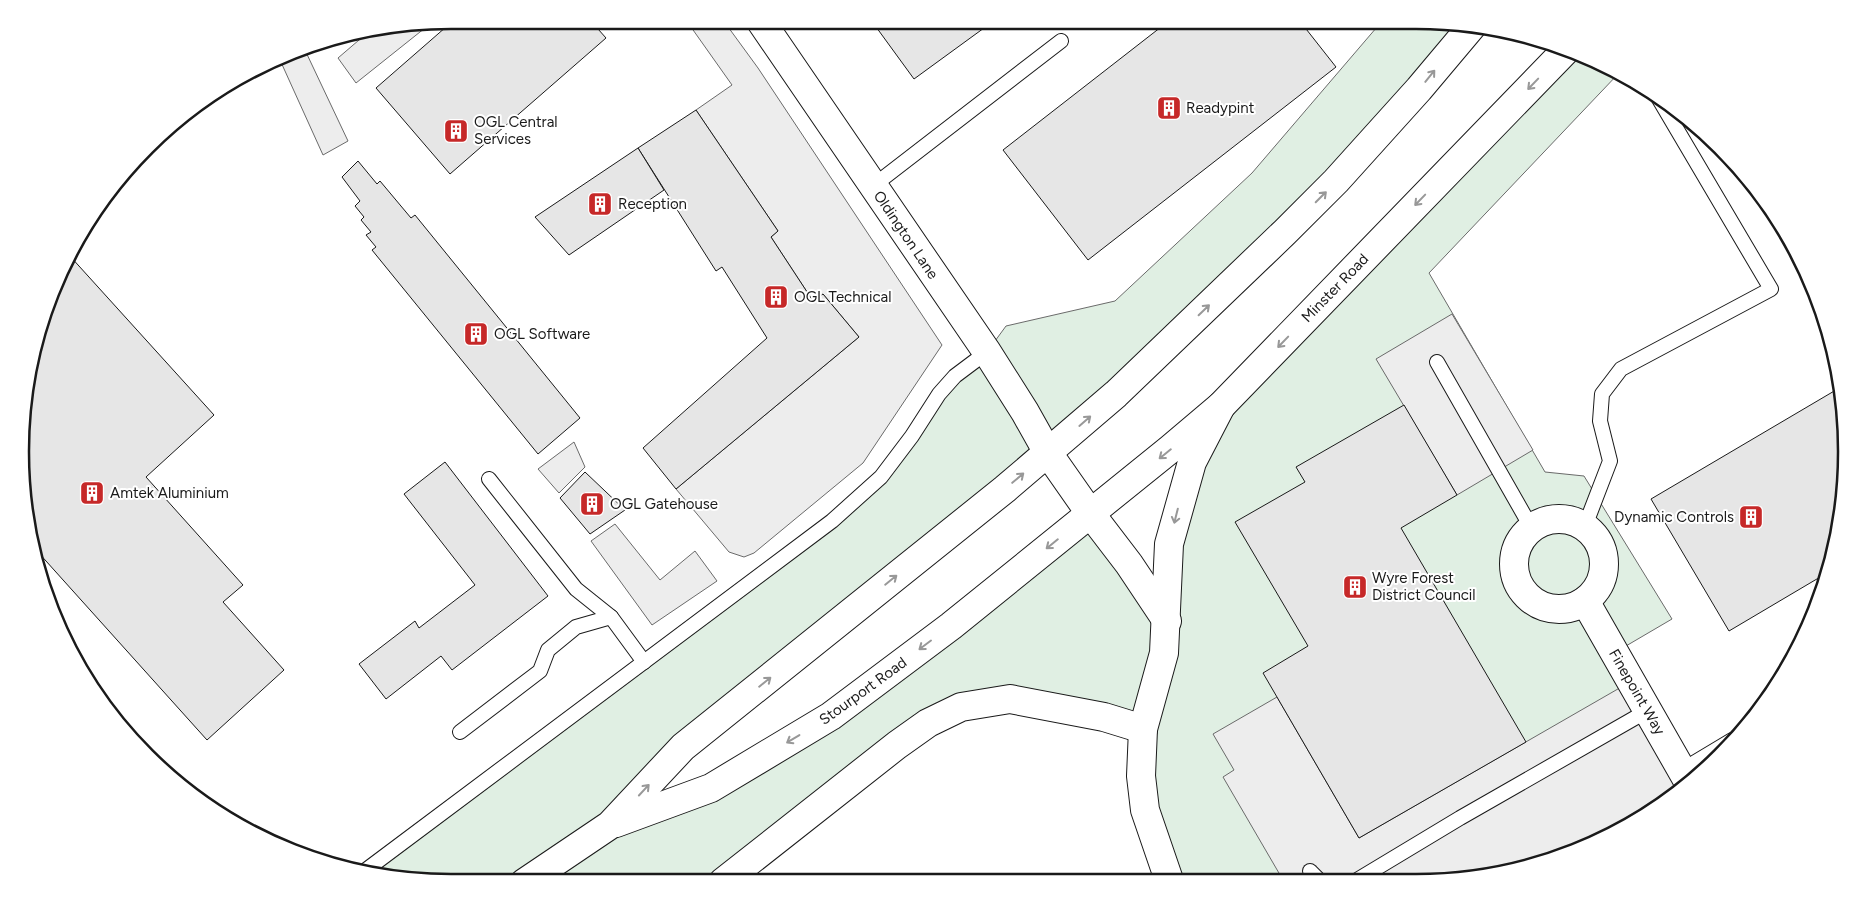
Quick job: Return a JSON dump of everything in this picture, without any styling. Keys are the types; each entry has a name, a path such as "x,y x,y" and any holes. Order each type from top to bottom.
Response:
{"main road":[{"name":"Oldington Lane","path":"766,29 986,352 1025,412 1048,453 1129,564 1167,621"},
{"path":"1048,453 1116,394 1336,181 1419,89 1467,32"},
{"name":"Minster Road","path":"1090,513 1221,406 1561,55"},
{"path":"1167,874 1146,810 1140,776 1143,729 1164,653 1167,621 1169,544 1192,462 1221,406"},
{"name":"Stourport Road","path":"537,874 610,825 683,747 1048,453"},
{"name":"Stourport Road","path":"610,825 711,788 831,716 951,626 1090,513"},
{"path":"1558,518 1572,520 1585,526 1595,536 1602,549 1603,577 1596,590 1585,601 1572,607 1557,609 1542,605 1528,597 1519,584 1514,569 1515,554 1521,539 1532,528 1544,521 1558,518"},
{"name":"Finepoint Way","path":"1585,601 1686,776"},
{"path":"733,874 897,745 928,723 961,707 1010,699 1104,717 1143,729"}],"lane":[{"path":"873,186 1061,41"},
{"path":"1585,526 1610,461 1600,421 1602,394 1621,369 1771,289 1666,111"},
{"path":"371,866 832,521 881,477 912,436 939,394 955,376 986,352"},
{"path":"1437,362 1532,528"},
{"path":"489,479 576,589 611,617 644,662"},
{"path":"460,732 540,671 548,650 576,628 611,617"},
{"path":"1367,874 1647,710"}],"green space":[{"path":"1375,29 1467,32 1336,181 611,824 711,788 1090,513 1166,620 1169,544 1221,406 1561,55 1614,78 1429,273 1545,472 1584,476 1672,619 1614,653 1674,786 1673,787 1627,818 1577,842 1525,860 1471,871 1415,874 1168,874 1143,729 1104,717 961,707 734,874 452,874 396,871 377,867 881,477 939,394 987,352 1006,326 1115,301 1252,173"}],"shaded area":[{"path":"692,29 730,29 758,68 942,345 863,463 754,553 744,557 729,552 676,489 859,337 823,294 813,301 771,237 778,231 696,110 732,85"},
{"path":"422,30 356,83 338,58 360,39 396,32"},
{"path":"307,54 348,141 323,155 282,65"},
{"path":"1452,314 1533,450 1457,495 1376,359"},
{"path":"574,442 585,467 559,493 538,469"},
{"path":"615,524 660,580 695,551 717,581 652,625 591,541"},
{"path":"1630,682 1685,777 1627,818 1577,842 1525,860 1471,871 1443,873 1280,874 1223,777 1234,770 1213,734 1277,697 1359,838"}],"building":[{"name":"OGL Central Services","path":"443,29 598,29 606,38 450,174 376,88"},
{"path":"878,29 983,29 914,79"},
{"name":"Readypint","path":"1158,29 1306,29 1336,67 1088,260 1003,150"},
{"name":"OGL Technical","path":"696,110 778,231 771,237 813,301 823,294 859,337 676,489 643,448 767,338 722,267 716,271 638,148"},
{"name":"Reception","path":"638,148 664,190 569,255 535,217"},
{"name":"OGL Software","path":"358,161 377,184 380,181 411,218 415,215 580,418 538,454 372,250 376,247 366,235 371,232 361,220 364,217 355,206 360,201 342,177"},
{"name":"Amtek Aluminium","path":"74,261 214,415 146,477 243,585 223,602 284,670 207,740 42,557 32,507 30,479 29,452 32,396 43,342 51,316"},
{"name":"Dynamic Controls","path":"1834,391 1838,452 1835,507 1819,578 1729,631 1651,499"},
{"name":"Wyre Forest District Council","path":"1404,405 1457,495 1401,528 1526,742 1359,838 1263,673 1308,646 1235,522 1305,482 1296,467"},
{"path":"445,462 548,596 452,670 441,656 386,699 359,664 415,621 419,628 475,585 404,494"},
{"name":"OGL Gatehouse","path":"585,472 625,510 590,534 560,498"}],"place":[{"name":"Readypint","path":"1169,108"},
{"name":"OGL Central Services","path":"456,131"},
{"name":"Reception","path":"600,204"},
{"name":"OGL Technical","path":"776,297"},
{"name":"OGL Software","path":"476,334"},
{"name":"Amtek Aluminium","path":"92,493"},
{"name":"OGL Gatehouse","path":"592,504"},
{"name":"Dynamic Controls","path":"1751,517"},
{"name":"Wyre Forest District Council","path":"1355,587"}]}
